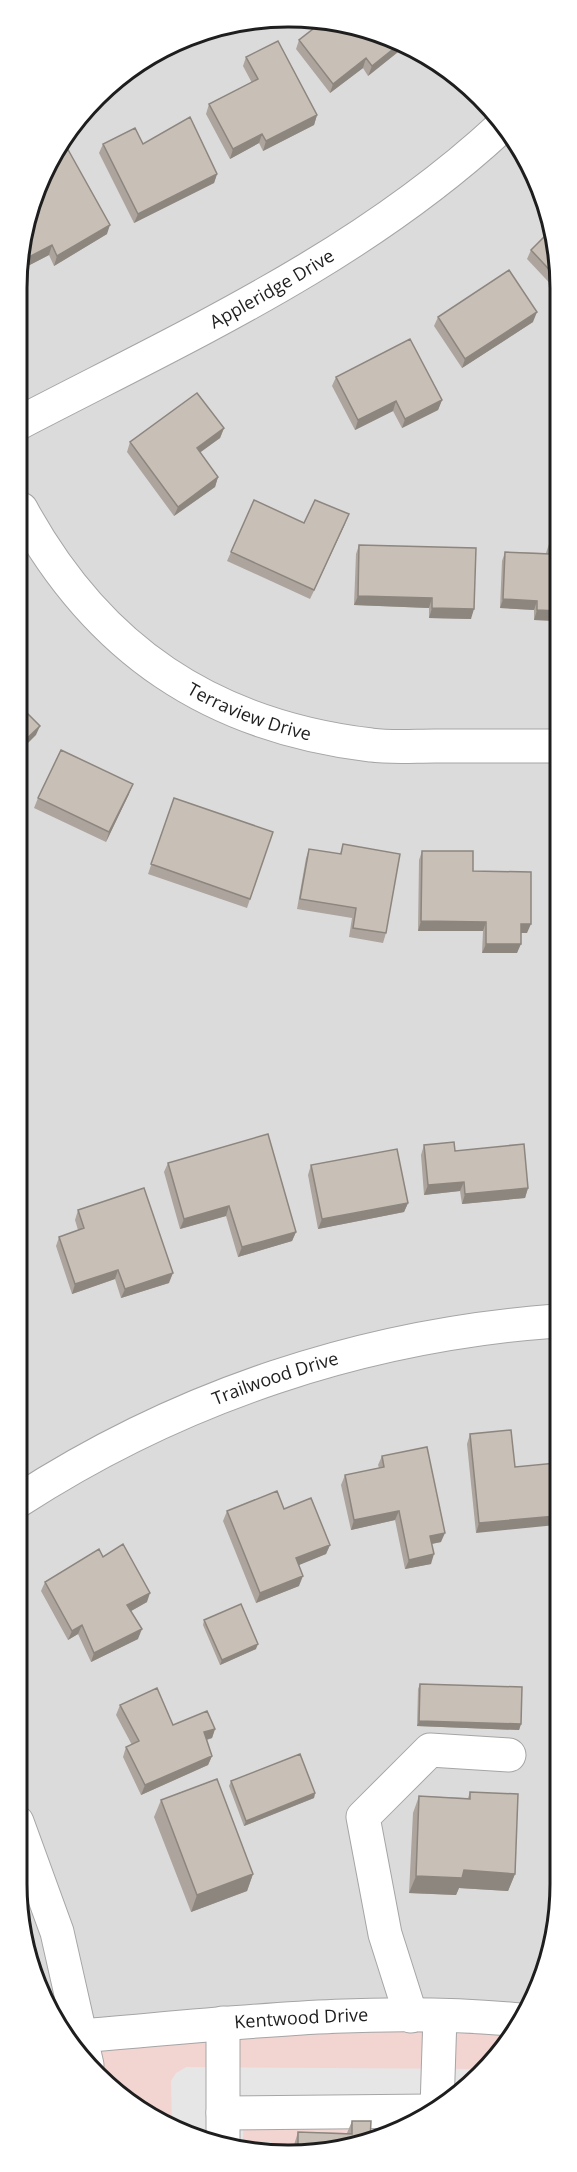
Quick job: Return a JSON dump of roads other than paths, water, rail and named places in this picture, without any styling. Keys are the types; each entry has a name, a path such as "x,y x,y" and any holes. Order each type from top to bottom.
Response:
{"street":[{"name":"Appleridge Drive","path":"27,419 278,289 339,253 397,213 468,157 497,130"},
{"name":"Terraview Drive","path":"27,520 43,550 78,596 118,637 164,673 220,705 273,726 310,736 373,746 550,746"},
{"name":"Trailwood Drive","path":"27,1495 62,1472 130,1436 189,1409 261,1381 335,1358 417,1338 493,1326 550,1321"},
{"path":"436,2100 425,2016 385,1934 363,1817 430,1750 509,1755"},
{"path":"27,1850 57,1932 77,2038"},
{"name":"Kentwood Drive","path":"83,2045 223,2024 425,2016 512,2020"},
{"path":"223,2024 223,2127 415,2112"}]}
